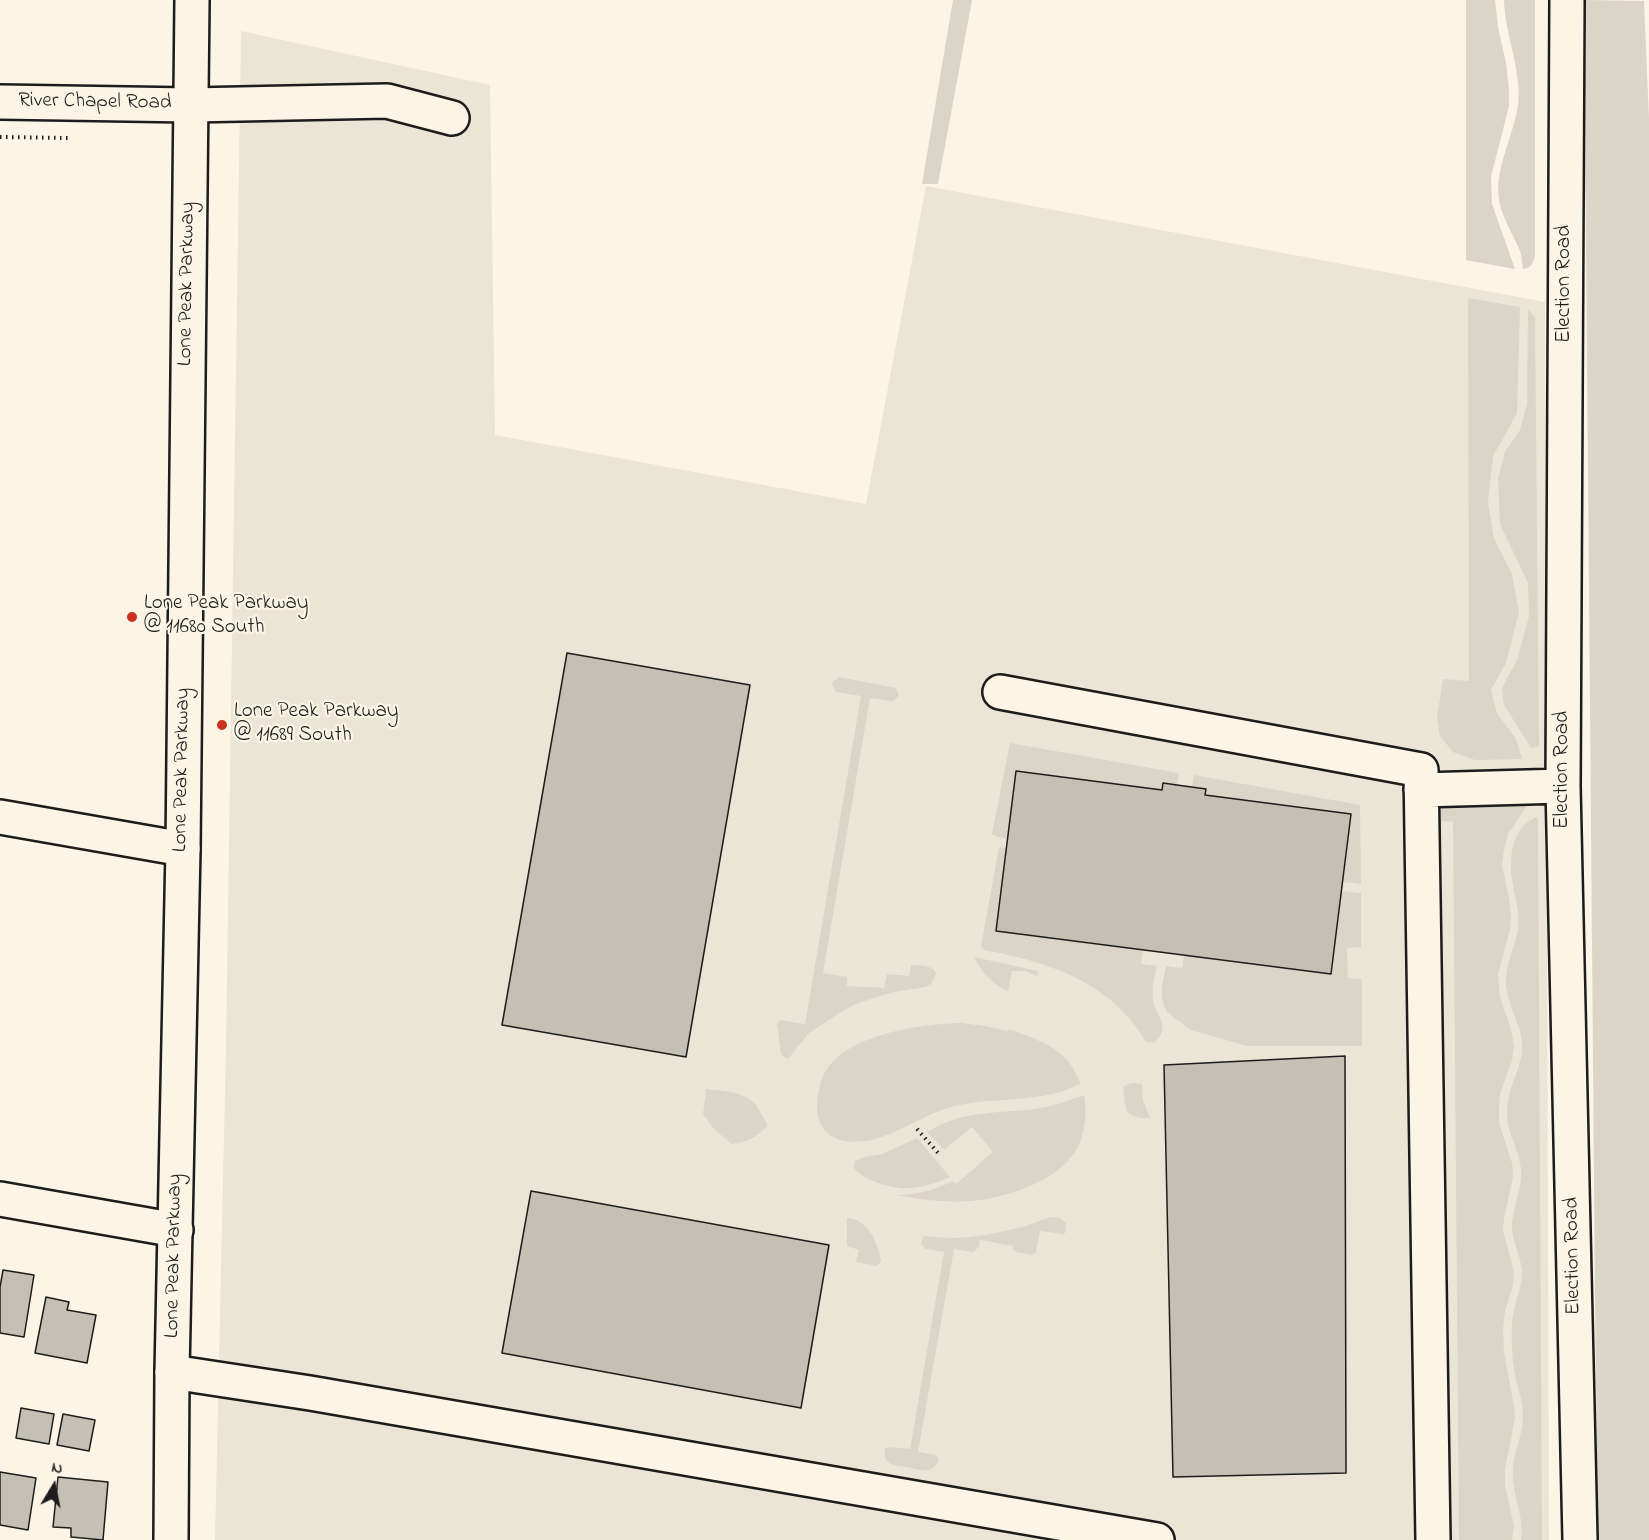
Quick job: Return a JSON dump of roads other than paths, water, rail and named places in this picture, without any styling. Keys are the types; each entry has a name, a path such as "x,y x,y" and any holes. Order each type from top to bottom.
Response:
{"street":[{"name":"Lone Peak Parkway","path":"171,1540 172,1372 183,849 192,0"},
{"name":"Election Road","path":"1567,0 1563,786 1580,1540"},
{"name":"River Chapel Road","path":"0,102 191,105 387,101 452,118"},
{"path":"1000,692 1421,770 1433,1540"},
{"path":"1421,790 1563,786"},
{"path":"0,817 183,849"},
{"path":"0,1199 176,1230"},
{"path":"172,1372 321,1395 1157,1540"}],"place":[{"name":"Lone Peak Parkway @ 11680 South","path":"132,617"},
{"name":"Lone Peak Parkway @ 11689 South","path":"222,725"}]}
